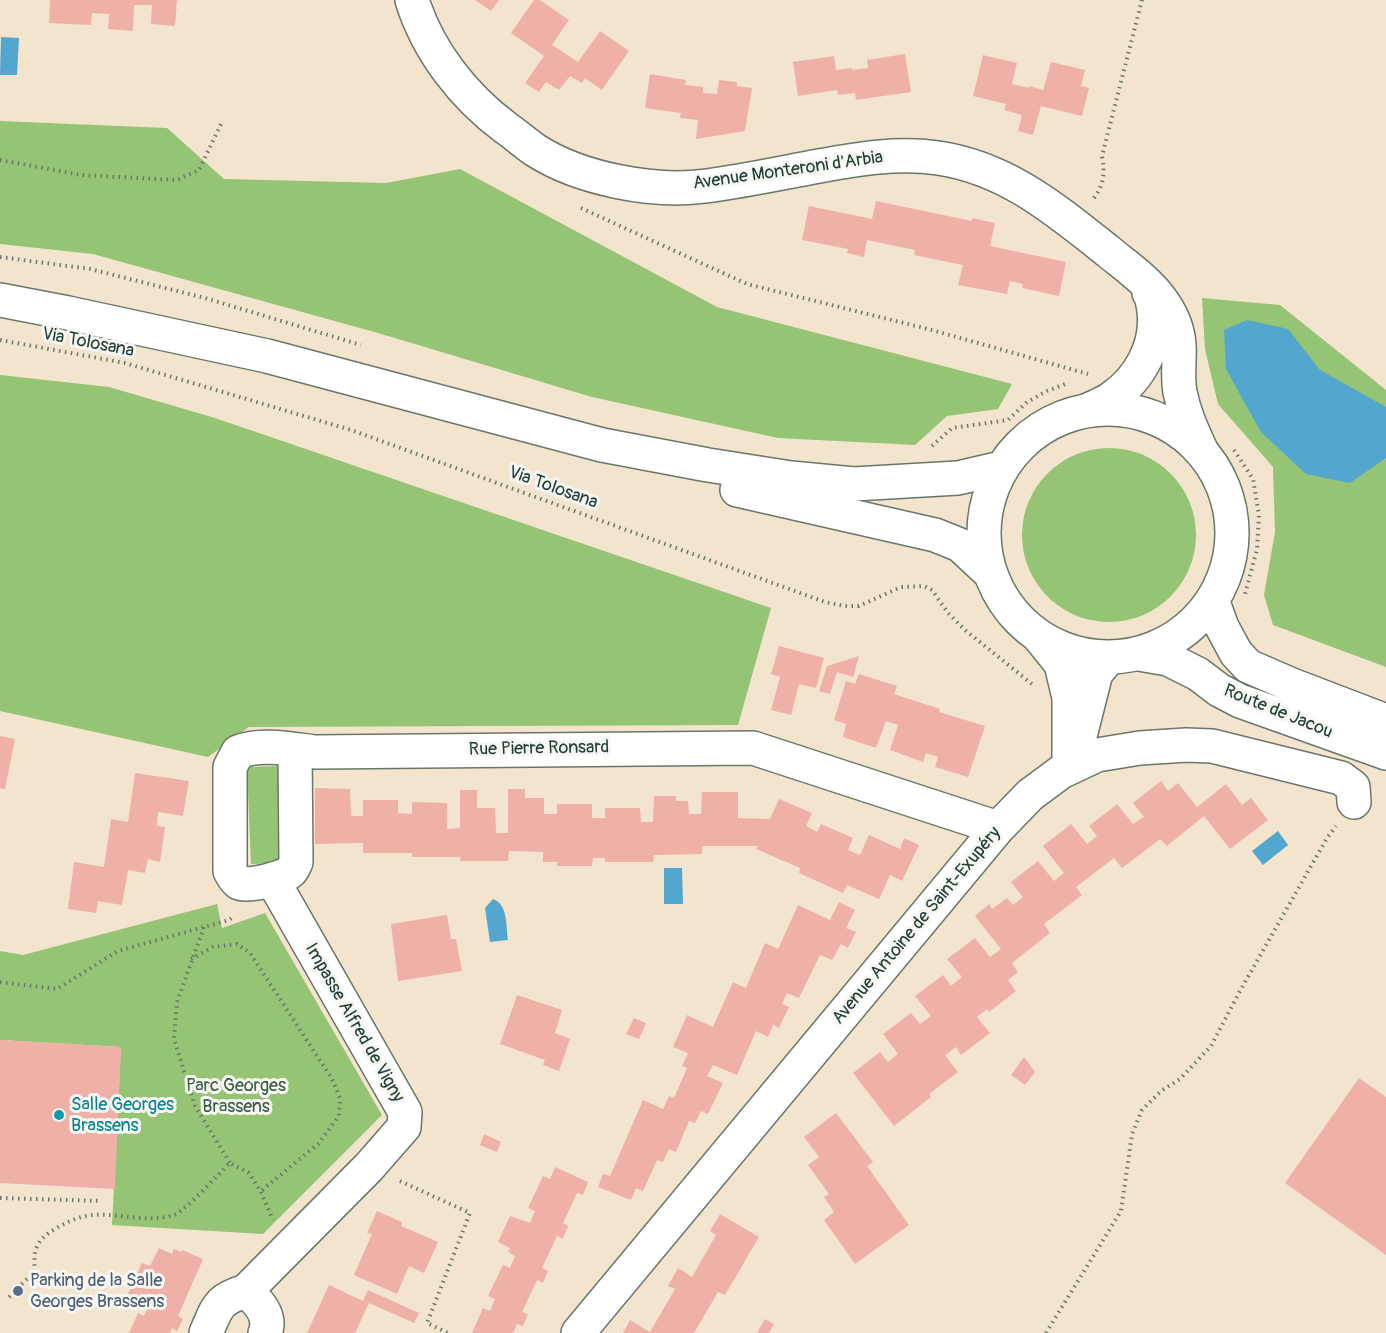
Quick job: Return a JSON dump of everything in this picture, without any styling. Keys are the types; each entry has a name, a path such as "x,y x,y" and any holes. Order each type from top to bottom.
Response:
{"street":[{"name":"Avenue Monteroni d'Arbia","path":"412,0 416,14 440,59 464,92 536,151 570,168 607,178 659,187 704,186 866,158 903,155 938,158 972,166 1005,179 1038,196 1138,277 1159,297 1175,324 1179,344 1179,388 1186,418 1215,446"},
{"name":"Avenue Monteroni d'Arbia","path":"1084,394 1113,398 1135,377 1148,354 1156,326 1152,298 1138,277"},
{"path":"0,300 267,356 602,445 720,467 790,478 854,484 958,478 1001,468"},
{"path":"68,313 485,433 594,460 935,535 960,545 990,573"},
{"path":"1065,764 1069,698 1061,664 1040,638 1009,610 990,573 984,547 984,519 990,493 1001,468 1024,440 1054,420 1084,394 1169,424 1215,446 1233,524 1229,565 1213,602 1193,625 1168,643 1124,656"},
{"name":"Route de Jacou","path":"1213,602 1222,627 1236,653 1248,666 1386,721"},
{"name":"Route de Jacou","path":"1040,638 1073,653 1168,659 1198,674 1219,690 1240,701 1386,753"},
{"name":"Avenue Antoine de Saint-Exupéry","path":"578,1333 998,828 1065,764 1078,743 1096,673 1124,656"},
{"name":"Avenue Antoine de Saint-Exupéry","path":"1065,764 1097,755 1129,750 1186,745 1212,746 1341,778 1353,787 1354,802"},
{"name":"Rue Pierre Ronsard","path":"272,879 251,884 240,883 230,871 230,767 238,752 245,749 315,752 746,747 998,828"},
{"path":"272,879 285,875 292,870 296,862 295,750"},
{"name":"Impasse Alfred de Vigny","path":"206,1333 218,1308 227,1297 246,1291 369,1167 404,1127 405,1112 272,879"},
{"path":"246,1291 257,1300 266,1314 265,1333"}],"path":[{"path":"1066,218 1087,207 1102,187 1105,174 1102,156 1142,0"},
{"path":"0,160 81,175 177,180 199,170 224,120"},
{"path":"572,204 747,284 928,329 1091,375 1084,394"},
{"path":"0,257 90,269 205,298 367,347"},
{"name":"Via Tolosana","path":"0,340 125,363 351,430 825,602 859,606 902,587 924,586 932,590 948,613 965,630 1037,688"},
{"path":"925,453 952,428 1008,420 1027,402 1070,382"},
{"path":"1215,446 1253,479 1259,515 1257,549 1245,593 1245,604"},
{"path":"1046,1333 1121,1211 1132,1134 1142,1110 1161,1091 1180,1079 1211,1046 1327,838 1354,802"},
{"path":"0,982 57,988 118,951 229,920 237,915"},
{"path":"205,926 177,1002 174,1039 195,1106 230,1163 249,1173 261,1192 286,1249"},
{"path":"191,959 213,947 237,944 250,953 332,1079 340,1098 339,1116 318,1144 261,1192"},
{"path":"9,1297 35,1271 34,1259 37,1243 49,1232 70,1220 92,1215 155,1218 179,1214 230,1163"},
{"path":"369,1167 470,1213 427,1323 448,1333"},
{"path":"0,1198 102,1201"}],"green space":[{"path":"0,121 167,128 224,179 386,183 460,169 717,307 1012,384 998,409 947,416 915,445 778,438 592,397 378,333 93,254 0,244"},
{"path":"1202,298 1280,305 1386,390 1386,667 1273,625 1264,595 1275,532 1273,467 1218,404 1205,349"},
{"path":"0,375 109,387 215,418 771,608 738,725 249,727 208,757 0,711"},
{"path":"1109,448 1142,455 1157,463 1170,474 1181,487 1189,502 1196,535 1189,568 1181,583 1170,596 1157,607 1142,615 1109,622 1076,615 1061,607 1048,596 1037,583 1029,568 1022,535 1029,502 1037,487 1048,474 1061,463 1076,455"},
{"path":"281,766 284,863 251,864 247,767"},
{"name":"Parc Georges Brassens","path":"217,904 222,928 265,913 382,1115 263,1234 112,1225 121,1047 0,1040 0,951 23,955"}],"water":[{"path":"1,37 19,38 17,75 0,75"},
{"path":"1247,320 1288,329 1320,370 1386,407 1386,458 1350,483 1306,474 1261,432 1226,369 1224,330"},
{"path":"1278,831 1288,845 1263,865 1252,851"},
{"path":"664,868 682,868 683,904 664,904"},
{"path":"493,899 504,910 508,940 490,942 485,908"}],"building":[{"path":"50,0 177,0 175,26 151,24 152,5 134,5 133,31 108,29 109,14 92,13 91,25 49,23"},
{"path":"475,0 499,0 491,11"},
{"path":"534,0 540,0 569,20 552,45 578,62 600,31 629,51 602,90 585,78 582,83 570,76 559,90 546,82 539,92 525,83 544,56 511,33"},
{"path":"905,54 911,92 856,100 855,93 838,95 837,90 798,96 793,62 834,56 836,70 852,68 852,70 868,68 867,60"},
{"path":"983,55 1017,63 1012,84 1029,88 1029,86 1043,90 1051,62 1085,70 1081,86 1089,88 1082,116 1041,106 1033,135 1018,131 1022,115 1004,110 1006,104 973,96"},
{"path":"650,74 686,80 685,85 703,87 703,93 717,94 719,80 737,82 737,86 752,88 745,131 696,139 698,120 680,118 681,113 645,108"},
{"path":"876,201 972,221 972,218 995,223 990,246 1066,262 1059,296 1022,288 1023,284 1010,281 1007,294 958,285 963,265 914,255 915,250 867,240 864,257 847,253 848,249 802,240 809,206 872,219"},
{"path":"779,646 824,658 816,688 799,684 791,715 771,710 780,677 771,674"},
{"path":"859,656 853,677 837,672 830,694 819,691 827,666"},
{"path":"859,674 897,686 894,694 940,709 939,712 985,726 968,777 935,767 938,757 926,753 923,762 890,750 898,725 886,721 876,748 843,737 846,724 834,720 846,681 855,684"},
{"path":"0,736 15,739 5,789 0,788"},
{"path":"135,773 189,781 183,816 158,812 157,826 165,827 160,862 148,859 145,873 128,870 122,905 98,901 96,913 68,909 74,862 104,867 111,819 128,822"},
{"path":"1161,781 1168,791 1178,783 1197,807 1226,784 1242,805 1251,798 1268,820 1230,849 1204,816 1167,846 1160,839 1122,868 1114,858 1076,887 1082,895 1044,924 1050,933 1012,963 1018,972 1008,980 1016,991 989,1012 987,1009 977,1017 990,1033 961,1055 956,1047 945,1055 958,1072 929,1094 931,1097 894,1126 853,1073 880,1052 888,1062 898,1054 883,1034 911,1013 920,1024 931,1016 915,996 943,975 951,986 962,977 947,959 975,938 990,957 1001,949 975,916 989,904 992,909 1007,898 1013,905 1023,897 1011,882 1038,861 1054,881 1064,873 1043,846 1071,824 1087,844 1097,836 1089,826 1117,804 1133,824 1144,817 1133,803"},
{"path":"315,788 350,789 351,816 363,816 363,800 398,800 398,813 412,814 412,802 447,803 447,829 460,828 460,790 477,790 477,808 495,808 496,833 508,833 508,789 525,789 525,798 544,798 544,814 557,814 557,804 592,804 592,818 605,818 605,808 640,808 641,822 653,822 654,796 676,796 676,801 688,801 689,814 701,814 702,792 738,792 738,818 770,819 779,799 812,813 806,826 817,832 821,824 853,838 848,850 860,855 869,835 900,849 904,838 919,845 902,881 890,875 879,899 847,885 843,893 799,873 800,868 756,849 758,846 702,846 702,854 654,855 653,862 605,862 605,858 593,858 592,866 557,866 557,862 543,862 543,852 509,851 508,861 460,861 461,857 412,857 412,853 363,853 363,843 315,844"},
{"path":"839,902 855,910 846,928 856,932 848,948 841,944 832,960 820,955 799,998 787,993 782,1004 789,1007 779,1028 773,1025 768,1037 756,1031 737,1075 713,1065 707,1076 723,1083 708,1114 701,1111 695,1123 689,1121 676,1152 669,1149 663,1162 657,1160 643,1191 636,1188 631,1200 598,1187 603,1174 610,1176 643,1100 663,1109 669,1096 674,1098 687,1068 682,1066 688,1053 673,1047 687,1015 713,1027 733,982 746,988 765,943 778,949 798,905 830,920"},
{"path":"447,915 451,939 456,939 462,971 398,981 391,924"},
{"path":"517,995 562,1010 555,1033 570,1039 559,1071 543,1065 545,1060 500,1044"},
{"path":"634,1018 646,1023 639,1039 626,1034"},
{"name":"Salle Georges Brassens","path":"0,1040 121,1047 115,1189 0,1183"},
{"path":"1024,1057 1035,1072 1025,1085 1011,1075"},
{"path":"1359,1078 1386,1097 1386,1255 1285,1183"},
{"path":"836,1113 873,1162 867,1166 909,1225 855,1264 824,1220 834,1212 824,1197 829,1194 808,1165 819,1157 804,1137"},
{"path":"484,1134 501,1142 497,1152 480,1145"},
{"path":"555,1167 588,1182 583,1195 577,1193 563,1223 568,1226 563,1239 557,1236 542,1268 548,1271 543,1283 537,1280 522,1312 528,1314 523,1326 517,1324 513,1333 472,1333 483,1308 490,1311 495,1299 488,1296 503,1265 510,1268 515,1256 508,1252 510,1248 498,1242 510,1216 530,1223 535,1211 528,1208 543,1176 550,1179"},
{"path":"377,1211 402,1222 401,1226 438,1242 424,1273 409,1266 397,1294 354,1275 372,1234 367,1233"},
{"path":"720,1214 759,1237 725,1295 718,1292 694,1333 623,1333 630,1320 650,1332 675,1289 668,1286 678,1268 692,1277 716,1235 710,1231"},
{"path":"159,1248 172,1254 174,1249 182,1252 182,1250 203,1259 178,1316 183,1319 177,1331 172,1328 170,1333 129,1333 138,1313 144,1316 149,1304 128,1294 142,1263 150,1266"},
{"path":"329,1285 363,1301 368,1290 419,1313 414,1323 369,1303 355,1333 307,1333"},
{"path":"765,1319 774,1324 769,1333 757,1333"}],"place":[{"name":"Salle Georges Brassens","path":"59,1115"},
{"name":"Parking de la Salle Georges Brassens","path":"18,1291"}]}
